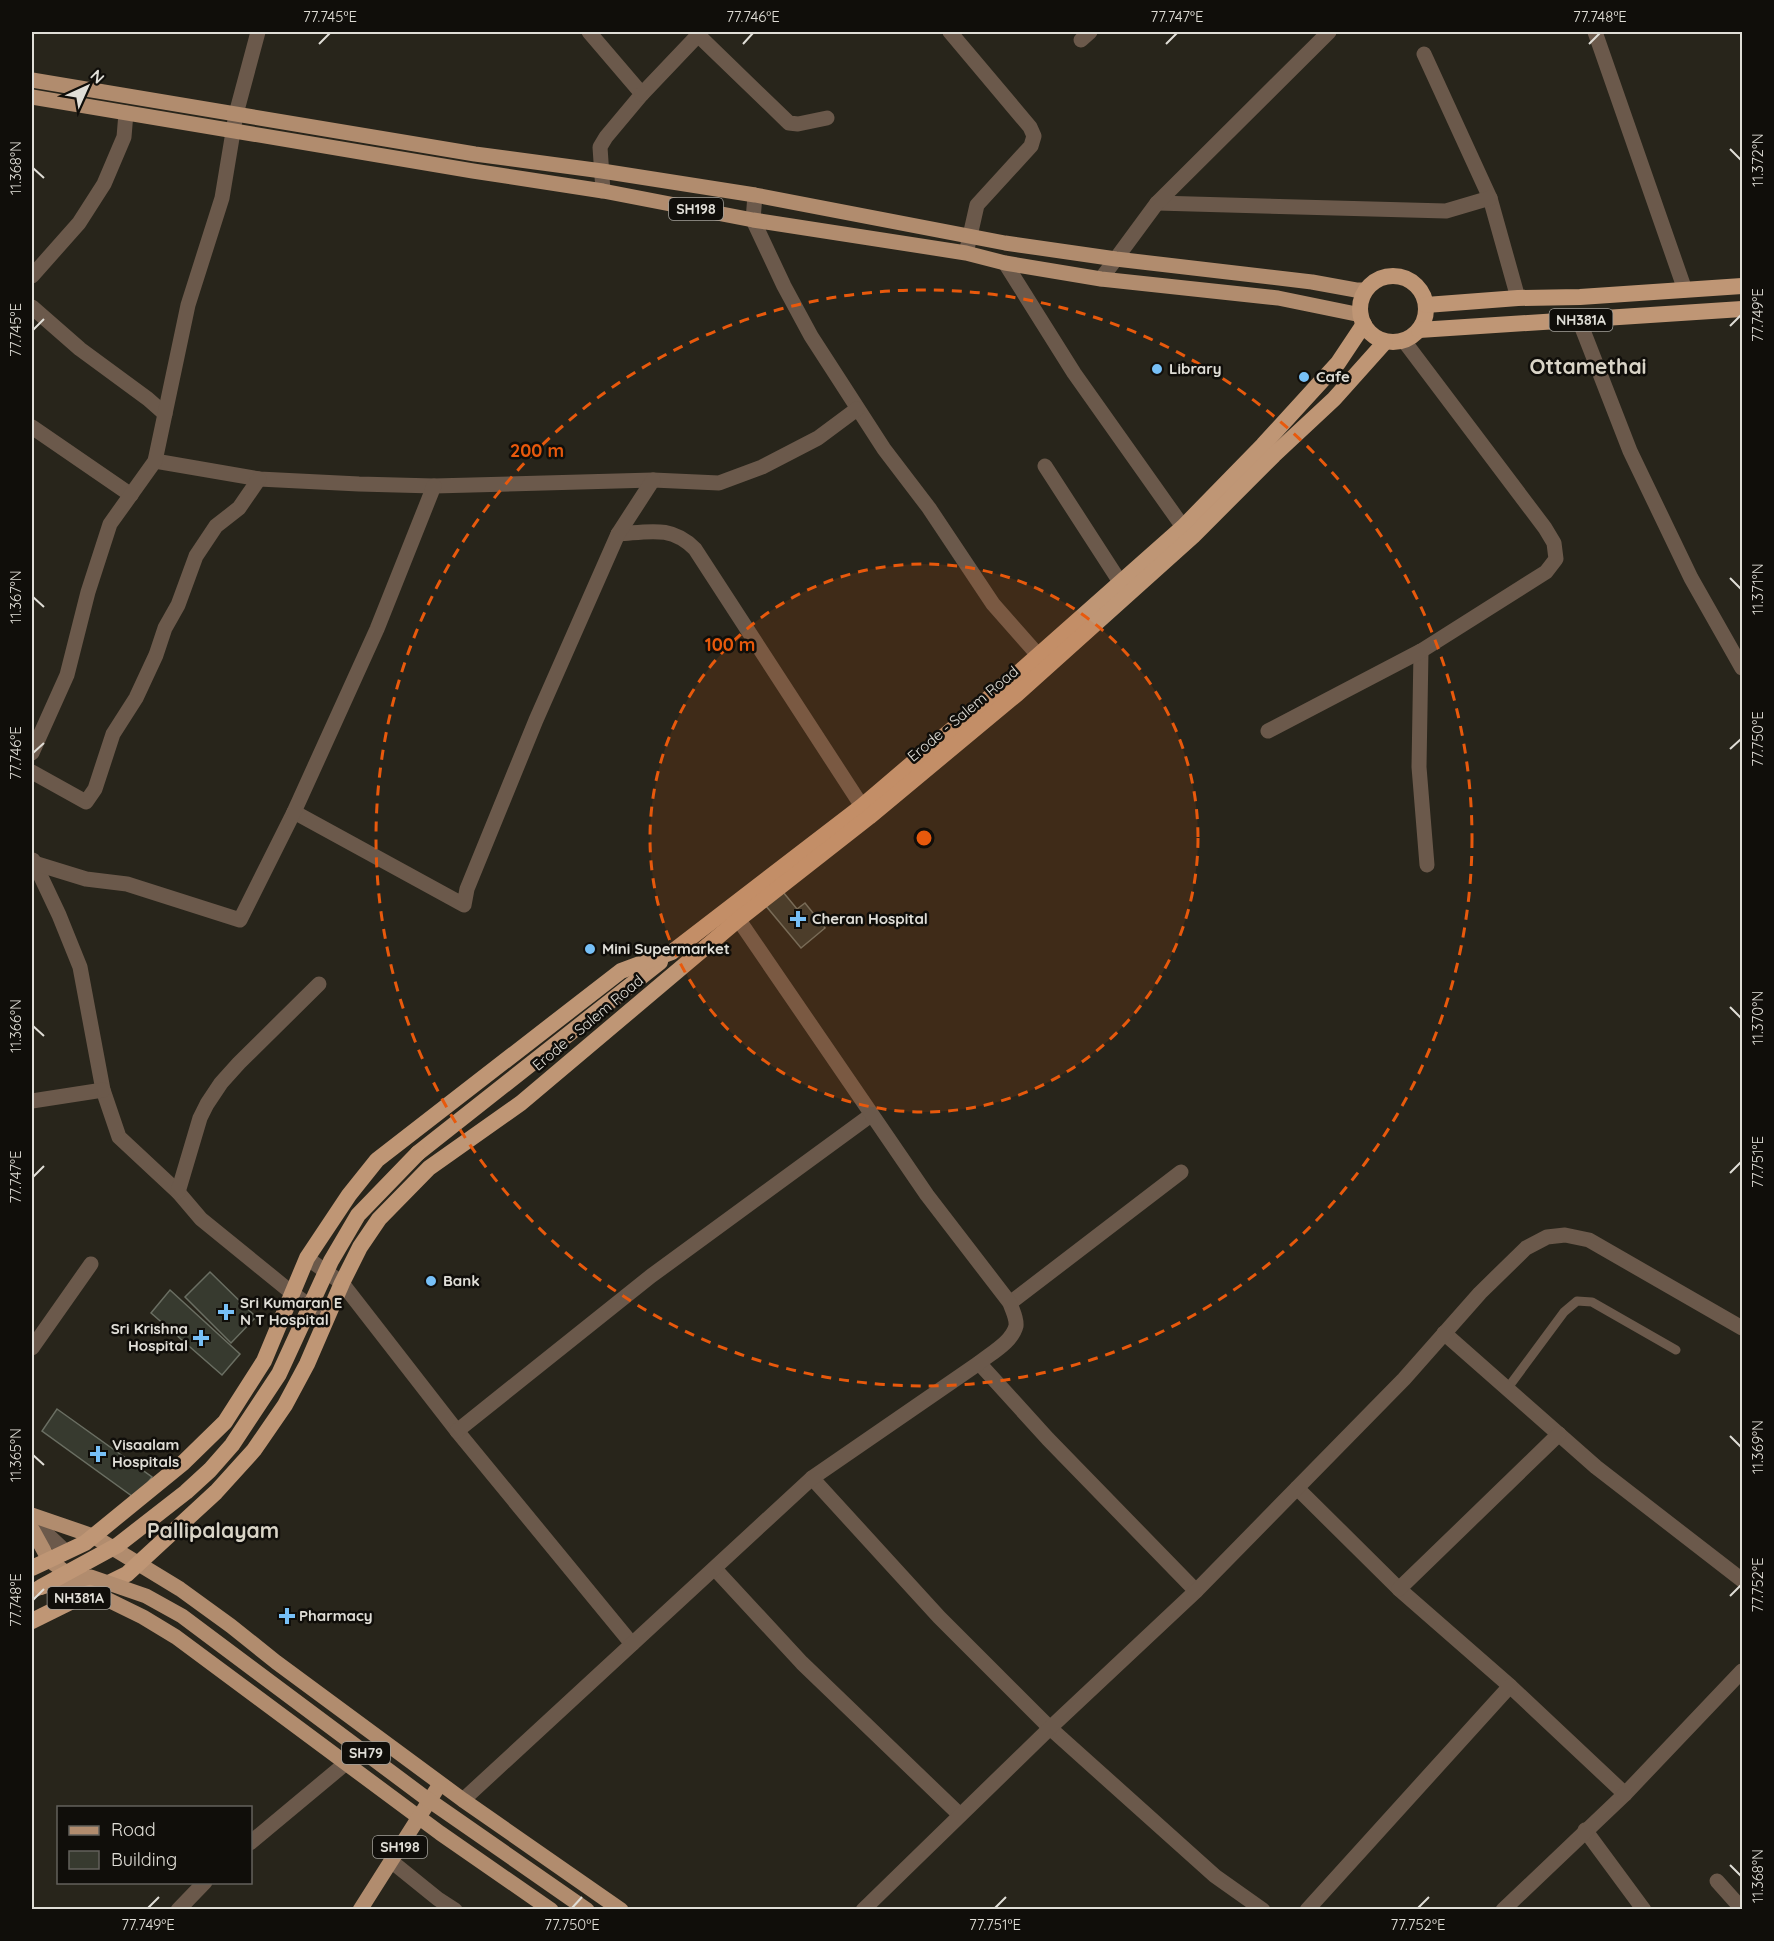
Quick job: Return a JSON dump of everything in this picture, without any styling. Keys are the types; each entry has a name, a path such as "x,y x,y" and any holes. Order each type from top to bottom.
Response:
{"highway":[{"path":"1362,320 1377,338 1385,342 1404,341 1419,330 1426,313 1424,295 1419,288 1405,278 1388,276 1379,279 1366,290"},
{"name":"NH381A","path":"1426,305 1743,286"},
{"name":"NH381A","path":"1362,320 1361,302 1366,290"},
{"name":"NH381A","path":"1419,330 1743,309"},
{"name":"Erode - Salem Road","path":"1044,659 1120,582 1183,527 1263,445 1338,363 1362,320"},
{"name":"Erode - Salem Road","path":"32,1621 127,1574 216,1492 254,1450 291,1395 308,1364 342,1283 360,1247 379,1219 429,1168 521,1104 734,913 866,811 1044,659 1193,537 1274,455 1334,399 1385,342"},
{"name":"Erode - Salem Road","path":"32,1568 85,1543 183,1463 225,1422 264,1361 307,1258 349,1195 377,1160 621,971 672,952 734,913"},
{"path":"36,1589 118,1545 186,1492 210,1470 231,1445 279,1374 331,1261 358,1215 418,1153 672,952"}],"main road":[{"name":"SH198","path":"32,80 475,154 755,195 1005,243 1366,290"},
{"name":"SH198","path":"32,97 603,190 753,220 966,253 1005,263 1101,279 1278,298 1362,320"},
{"path":"32,1515 93,1536 189,1595 440,1784 621,1910"},
{"path":"32,1529 49,1560 92,1592 143,1617 176,1637 418,1818 551,1910"},
{"name":"SH79","path":"36,1589 91,1577 146,1596 182,1617 423,1796 587,1910"},
{"name":"SH198","path":"360,1910 440,1784"}],"street":[{"path":"32,753 68,675 88,592 110,524 155,460 188,304 222,198 236,114 258,32"},
{"path":"589,32 642,94"},
{"path":"950,32 1030,127 1034,136 1031,146 977,205 966,253"},
{"path":"1594,32 1685,290"},
{"path":"603,190 600,147 606,137 642,94 699,33 789,123 798,124 826,118"},
{"path":"1101,279 1157,203 1326,33"},
{"path":"1424,54 1490,198 1518,298"},
{"path":"32,276 80,223 104,184 124,137 126,112"},
{"path":"755,195 753,220 784,286 856,409 929,508 993,604 1044,659"},
{"path":"1157,203 1446,211 1490,198"},
{"path":"1005,263 1074,373 1183,527"},
{"path":"32,307 80,349 165,414"},
{"path":"1579,320 1630,451 1691,578 1743,668"},
{"path":"1268,731 1421,651 1546,572 1556,559 1554,543 1545,528 1404,341"},
{"path":"155,460 259,479 434,486 653,480 719,483 762,467 818,438 856,409"},
{"path":"32,427 131,495"},
{"path":"1045,466 1120,582"},
{"path":"32,772 86,802 95,789 113,734 135,698 156,655 196,556 216,526 239,508 259,479"},
{"path":"294,812 464,905 467,890 532,730 618,534 653,480"},
{"path":"32,863 86,879 127,884 240,920 294,812 377,629 434,486"},
{"path":"618,534 660,531 674,533 686,539 695,549 866,811"},
{"path":"1421,651 1419,767 1427,865"},
{"path":"32,863 59,915 80,967 103,1090 119,1137 178,1192 201,1219 292,1293 327,1318"},
{"path":"463,1800 812,1478 979,1363 1004,1342 1016,1326 1016,1318 1010,1303 927,1195 734,913"},
{"path":"178,1192 200,1118 221,1083 319,984"},
{"path":"32,1101 103,1090"},
{"path":"457,1431 651,1276 871,1115"},
{"path":"1010,1303 1181,1172"},
{"path":"864,1910 1050,1728 1196,1591 1404,1379 1480,1293 1526,1248 1546,1237 1566,1235 1589,1240 1743,1328"},
{"path":"307,1258 342,1283 457,1431 632,1644"},
{"path":"32,1348 92,1264"},
{"path":"1444,1333 1596,1467 1743,1580"},
{"path":"979,1363 1048,1439 1196,1591"},
{"path":"1399,1589 1559,1434"},
{"path":"812,1478 939,1617 1050,1728 1215,1876 1263,1910"},
{"path":"1297,1488 1399,1589 1510,1686 1625,1794"},
{"path":"32,1520 66,1552"},
{"path":"715,1569 802,1663 960,1815"},
{"path":"1503,1910 1625,1794 1743,1671"},
{"path":"1307,1910 1510,1686"},
{"path":"252,1841 346,1763"},
{"path":"1585,1830 1644,1910"},
{"path":"391,1861 455,1910"},
{"path":"1717,1881 1743,1909"},
{"path":"178,1910 203,1884"}],"lane":[{"path":"1507,1389 1564,1311 1576,1301 1592,1302 1676,1350"}],"building":[{"path":"783,892 797,909 805,903 825,928 801,948 766,906"},
{"path":"210,1272 256,1317 231,1343 185,1297"},
{"path":"170,1290 240,1354 222,1375 151,1313"},
{"path":"57,1409 152,1477 136,1499 42,1431"}],"place":[{"name":"Library","path":"1157,369"},
{"name":"Cafe","path":"1304,377"},
{"name":"Cheran Hospital","path":"798,919"},
{"name":"Mini Supermarket","path":"590,949"},
{"name":"Bank","path":"431,1281"},
{"name":"Sri Kumaran E N T Hospital","path":"226,1312"},
{"name":"Sri Krishna Hospital","path":"201,1338"},
{"name":"Visaalam Hospitals","path":"98,1454"},
{"name":"Pharmacy","path":"287,1616"}],"district":[{"name":"Ottamethai","path":"1588,367"},
{"name":"Pallipalayam","path":"213,1531"}]}
